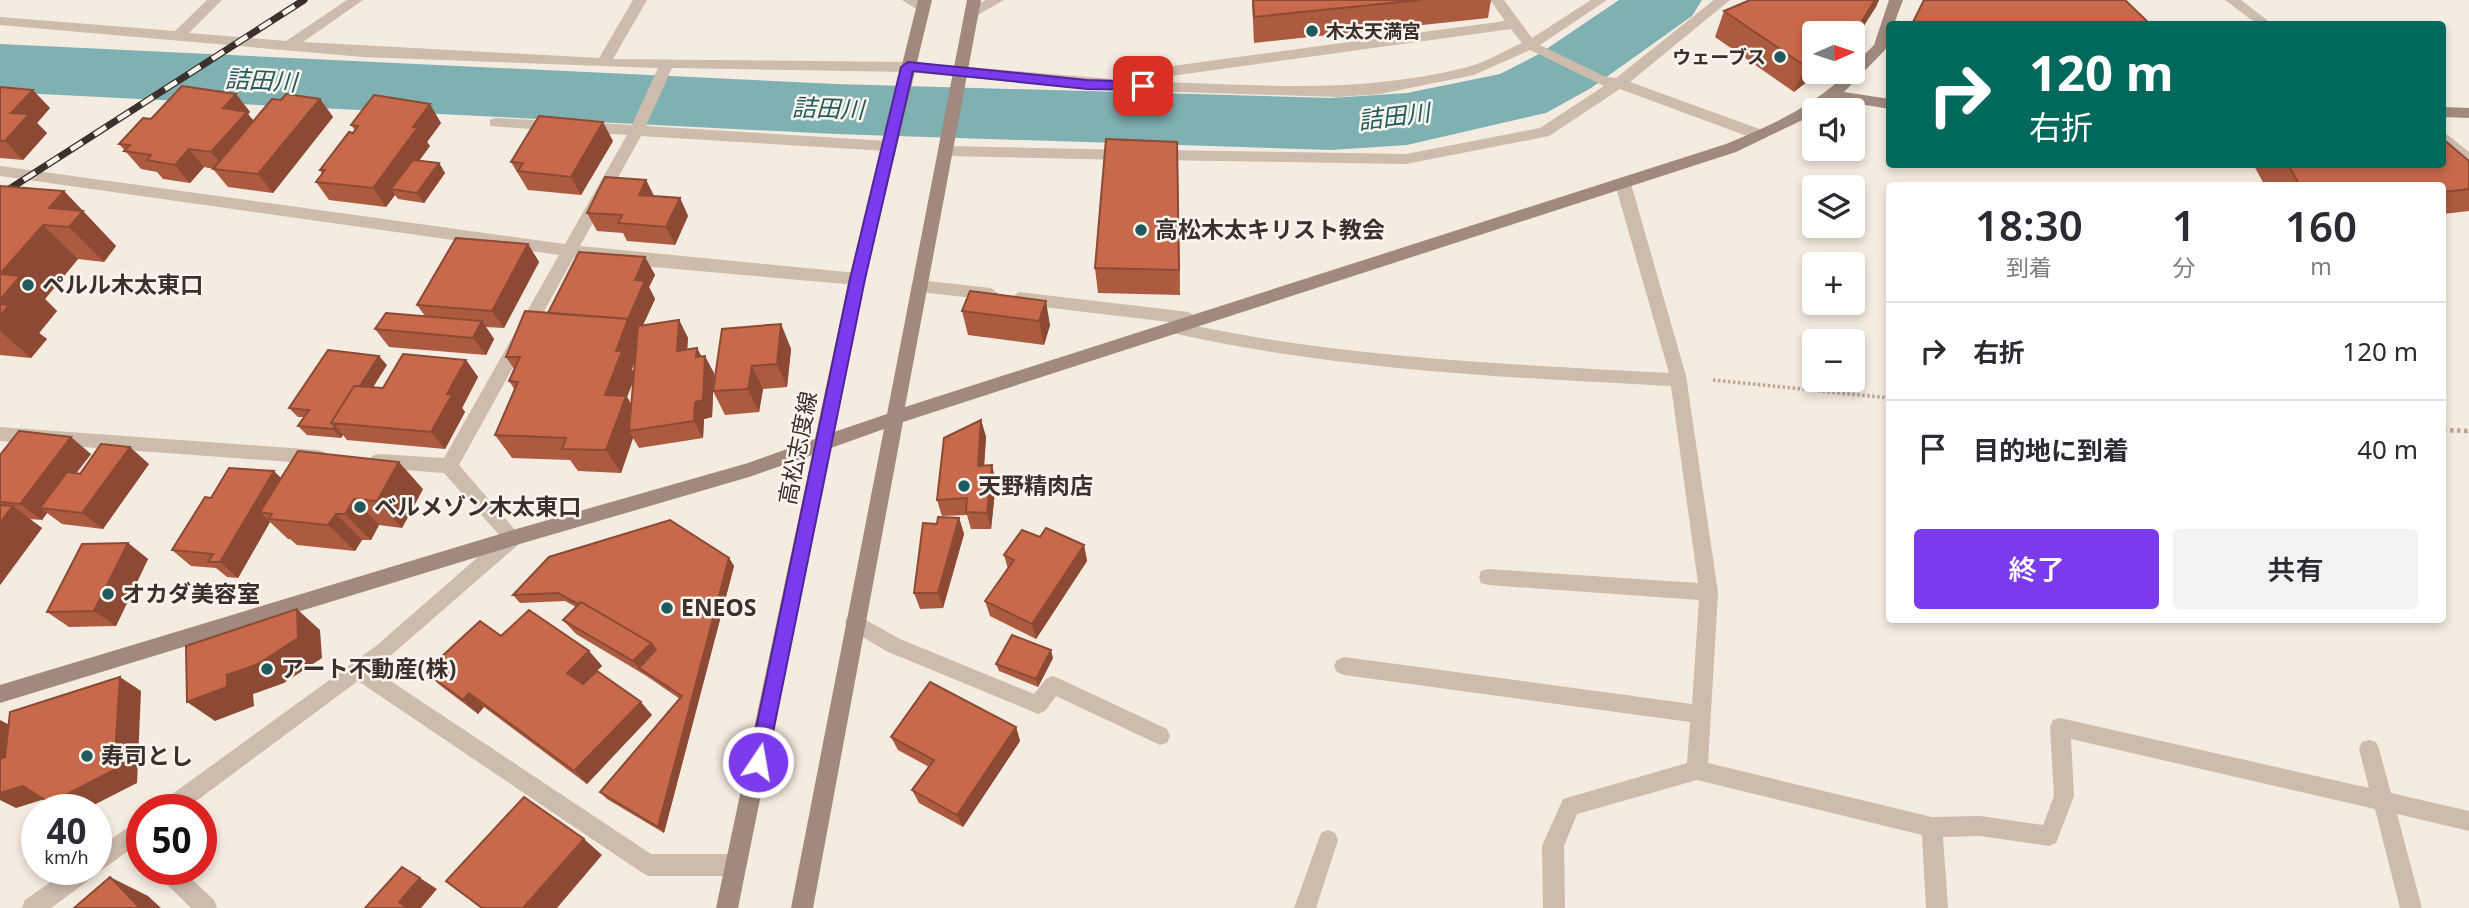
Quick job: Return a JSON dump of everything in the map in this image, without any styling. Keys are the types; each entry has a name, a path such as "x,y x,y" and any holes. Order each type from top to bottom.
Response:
{"street":[{"path":"178,36 215,0"},
{"path":"289,45 356,0"},
{"path":"603,63 640,0"},
{"path":"909,0 924,5"},
{"path":"802,908 893,419 962,77 973,6 998,0"},
{"path":"1497,0 1537,47 1603,81 1619,83 1760,135"},
{"path":"0,21 363,52 906,73 1087,84 1338,92 1380,89 1474,70 1537,47 1600,0"},
{"path":"948,144 1406,159 1544,132 1619,83 1723,0"},
{"path":"1889,21 1896,0"},
{"path":"2232,0 2261,21"},
{"name":"高松志度線","path":"727,908 857,279 924,5"},
{"path":"1087,84 1515,24"},
{"path":"0,694 513,538 750,470 893,419 1196,319 1623,184 1760,135 1796,119 1833,95 1880,47 1886,29"},
{"path":"449,466 637,130 667,64"},
{"path":"1833,95 1886,103"},
{"path":"2446,112 2469,113"},
{"path":"495,123 889,141"},
{"path":"2446,139 2469,161"},
{"path":"0,171 630,259 857,279"},
{"path":"1623,184 1678,378 1709,592 1697,770"},
{"path":"919,286 1196,319"},
{"path":"1172,327 1205,335 1378,361 1678,378"},
{"path":"0,434 449,466 513,538"},
{"path":"189,794 358,670 513,538"},
{"path":"1488,577 1709,592"},
{"path":"855,622 893,645 1038,705 1053,685 1160,736"},
{"path":"1344,666 1701,714"},
{"path":"358,670 648,865 736,864"},
{"path":"1555,908 1553,846 1570,806 1697,770 1932,827 1980,827 2049,836 2064,796 2060,727 2469,821"},
{"path":"2368,748 2411,908"},
{"path":"1932,827 1937,908"},
{"path":"1305,908 1328,840"},
{"path":"33,908 64,885"},
{"path":"182,885 206,908"}],"path":[{"path":"1678,378 1886,398"},
{"path":"2446,430 2469,431"}],"building":[{"path":"1253,0 1420,0 1254,17"},
{"path":"1750,0 1875,0 1862,21 1802,21 1802,64 1724,11"},
{"path":"1924,0 2125,0 2147,21 1914,21"},
{"path":"182,86 236,94 223,108 247,112 211,152 189,149 175,165 147,160 151,155 124,151 130,145 119,144 143,118 151,119"},
{"path":"0,87 33,90 11,113 29,114 5,141 0,141"},
{"path":"286,94 320,99 258,174 213,169 272,99 281,100"},
{"path":"374,95 430,104 413,127 418,127 373,188 316,182 325,170 320,170 349,132 353,133 358,126 351,125"},
{"path":"539,116 603,122 571,177 518,171 523,163 511,162"},
{"name":"高松木太キリスト教会","path":"1106,139 1177,142 1179,270 1095,268"},
{"path":"2446,142 2469,161 2469,189 2446,192 2446,182 2298,182 2290,168 2446,168"},
{"path":"413,160 439,163 417,193 391,189"},
{"path":"605,177 646,180 639,195 680,198 666,227 618,223 622,215 587,213"},
{"path":"0,186 64,191 49,208 83,211 69,227 43,225 0,274"},
{"path":"456,238 528,244 492,311 417,305"},
{"path":"579,252 645,257 635,280 645,281 628,319 548,313"},
{"path":"0,274 20,276 0,300"},
{"path":"970,291 1046,301 1039,321 962,311"},
{"path":"0,304 9,305 0,316"},
{"path":"525,311 628,319 616,351 622,351 605,395 626,396 606,450 562,449 566,438 495,435 518,382 509,381 520,357 506,357"},
{"path":"386,313 482,321 473,338 375,329"},
{"path":"679,320 677,351 697,348 696,357 705,356 703,400 695,402 694,421 629,431 638,326"},
{"path":"781,324 777,364 752,366 748,389 713,391 722,329"},
{"path":"328,350 379,356 360,386 354,386 331,423 335,426 333,429 298,426 309,410 289,408"},
{"path":"403,354 466,360 447,394 452,395 431,432 331,423 354,386 383,388"},
{"path":"981,420 978,466 992,465 987,513 966,512 967,498 937,500 944,438"},
{"path":"19,431 71,437 20,504 0,502 0,455"},
{"path":"101,444 130,447 82,513 40,508 67,472 80,474"},
{"path":"298,451 399,462 377,501 354,499 345,514 336,514 328,525 269,519 272,514 260,512"},
{"path":"229,468 274,471 220,562 208,562 213,554 172,550 205,497 211,498"},
{"path":"0,505 13,506 0,523"},
{"path":"938,517 959,518 938,593 914,593 923,523 937,524"},
{"path":"670,520 729,558 658,827 600,792 682,696 639,668 656,650 651,643 581,602 578,604 558,593 513,595 549,557"},
{"path":"1046,528 1084,545 1032,624 985,601 1014,560 1004,555 1022,530 1040,537"},
{"path":"128,543 94,611 47,612 82,544"},
{"path":"581,602 651,643 633,661 563,620"},
{"path":"297,609 298,638 258,664 227,675 227,687 187,702 186,646"},
{"path":"529,610 589,651 567,673 583,684 597,671 641,702 574,771 469,693 463,700 425,672 480,621 501,636"},
{"path":"1012,635 1051,650 1036,679 996,664"},
{"path":"120,677 114,770 67,794 36,794 23,786 0,793 0,759 5,757 10,712"},
{"path":"930,682 1016,727 957,815 912,790 934,760 891,737"},
{"path":"524,797 584,839 523,908 482,908 446,881"},
{"path":"402,867 420,878 399,902 408,908 365,908"},
{"path":"112,879 140,908 74,908 101,885 112,885"}],"waterway":[{"name":"詰田川","path":"0,68 836,109 1331,124 1407,119 1520,95 1565,71 1667,0"}],"railway":[{"path":"0,195 304,0"}],"place":[{"name":"木太天満宮","path":"1312,31"},
{"name":"ウェーブス","path":"1780,57"},
{"name":"高松木太キリスト教会","path":"1141,230"},
{"name":"ペルル木太東口","path":"28,285"},
{"name":"天野精肉店","path":"964,486"},
{"name":"ベルメゾン木太東口","path":"360,507"},
{"name":"オカダ美容室","path":"108,594"},
{"name":"ENEOS","path":"667,608"},
{"name":"アート不動産(株)","path":"267,669"},
{"name":"寿司とし","path":"87,756"}],"route":[{"path":"758,762 857,279 908,67 1087,84 1143,86"}]}
